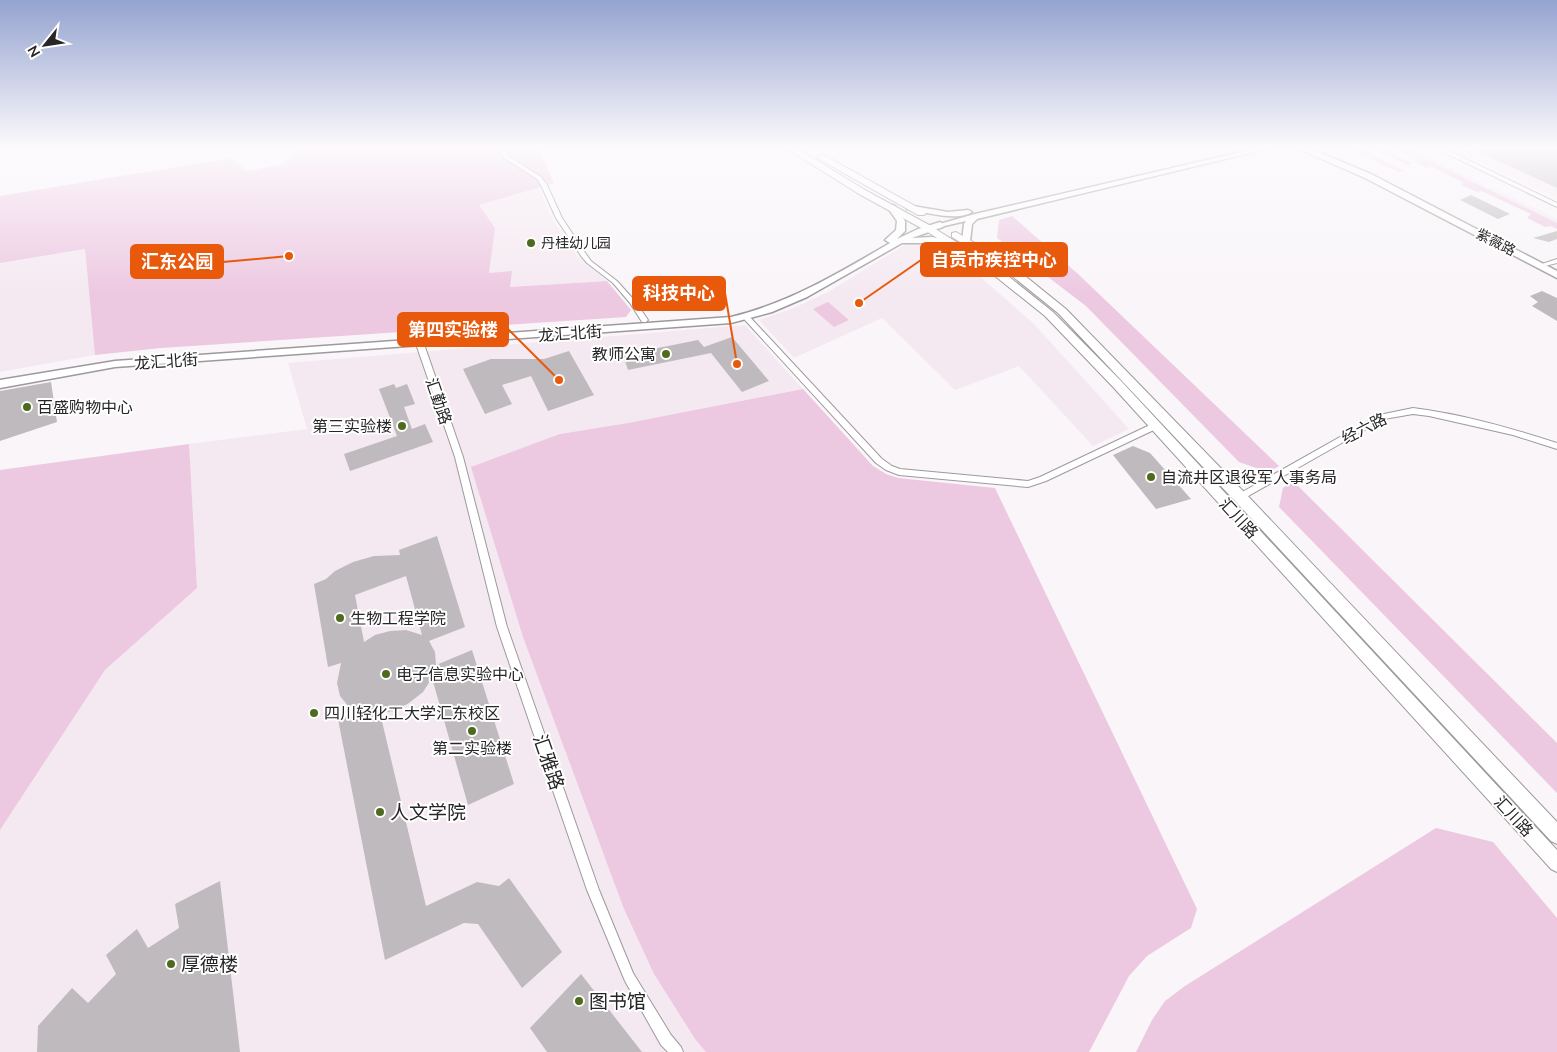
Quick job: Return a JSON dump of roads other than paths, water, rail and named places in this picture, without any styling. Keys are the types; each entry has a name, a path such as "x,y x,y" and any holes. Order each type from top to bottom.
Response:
{"main road":[{"name":"汇川路","path":"872,196 892,208 930,224"},
{"name":"汇川路","path":"891,196 910,207 930,224 959,242 1005,265 1062,311 1240,497 1557,835"},
{"name":"紫薇路","path":"1406,196 1557,275"},
{"name":"紫薇路","path":"1417,196 1557,271"},
{"path":"892,208 901,221 900,231 892,242"},
{"name":"龙汇北街","path":"0,376 120,355 727,315 800,290 930,224"},
{"path":"892,242 912,240 959,242"},
{"name":"龙汇北街","path":"0,384 115,364 684,325 746,317 806,294 892,242"},
{"name":"汇川路","path":"959,242 1049,314 1155,426 1557,863"}],"street":[{"path":"549,196 559,218 583,255 615,282 633,302 644,320"},
{"path":"930,224 1047,196"},
{"path":"910,207 948,214 972,214 1052,196"},
{"path":"1538,196 1557,205"},
{"path":"959,242 972,214"},
{"path":"1545,264 1557,261"},
{"path":"746,317 879,461 899,472 1028,484 1043,479 1155,426"},
{"name":"汇勤路","path":"420,344 459,458"},
{"name":"经六路","path":"1240,497 1382,417 1396,413 1413,411 1446,416 1514,432 1557,446"},
{"name":"汇雅路","path":"459,458 502,627 593,890 629,977 666,1040 676,1052"}],"place":[{"name":"丹桂幼儿园","path":"531,243"},
{"name":"汇东公园","path":"289,256"},
{"name":"自贡市疾控中心","path":"859,303"},
{"name":"教师公寓","path":"666,354"},
{"name":"科技中心","path":"737,364"},
{"name":"第四实验楼","path":"559,380"},
{"name":"百盛购物中心","path":"27,407"},
{"name":"第三实验楼","path":"402,426"},
{"name":"自流井区退役军人事务局","path":"1151,477"},
{"name":"生物工程学院","path":"340,618"},
{"name":"电子信息实验中心","path":"386,674"},
{"name":"四川轻化工大学汇东校区","path":"314,713"},
{"name":"第二实验楼","path":"472,731"},
{"name":"人文学院","path":"380,812"},
{"name":"厚德楼","path":"171,964"},
{"name":"图书馆","path":"579,1001"}]}
